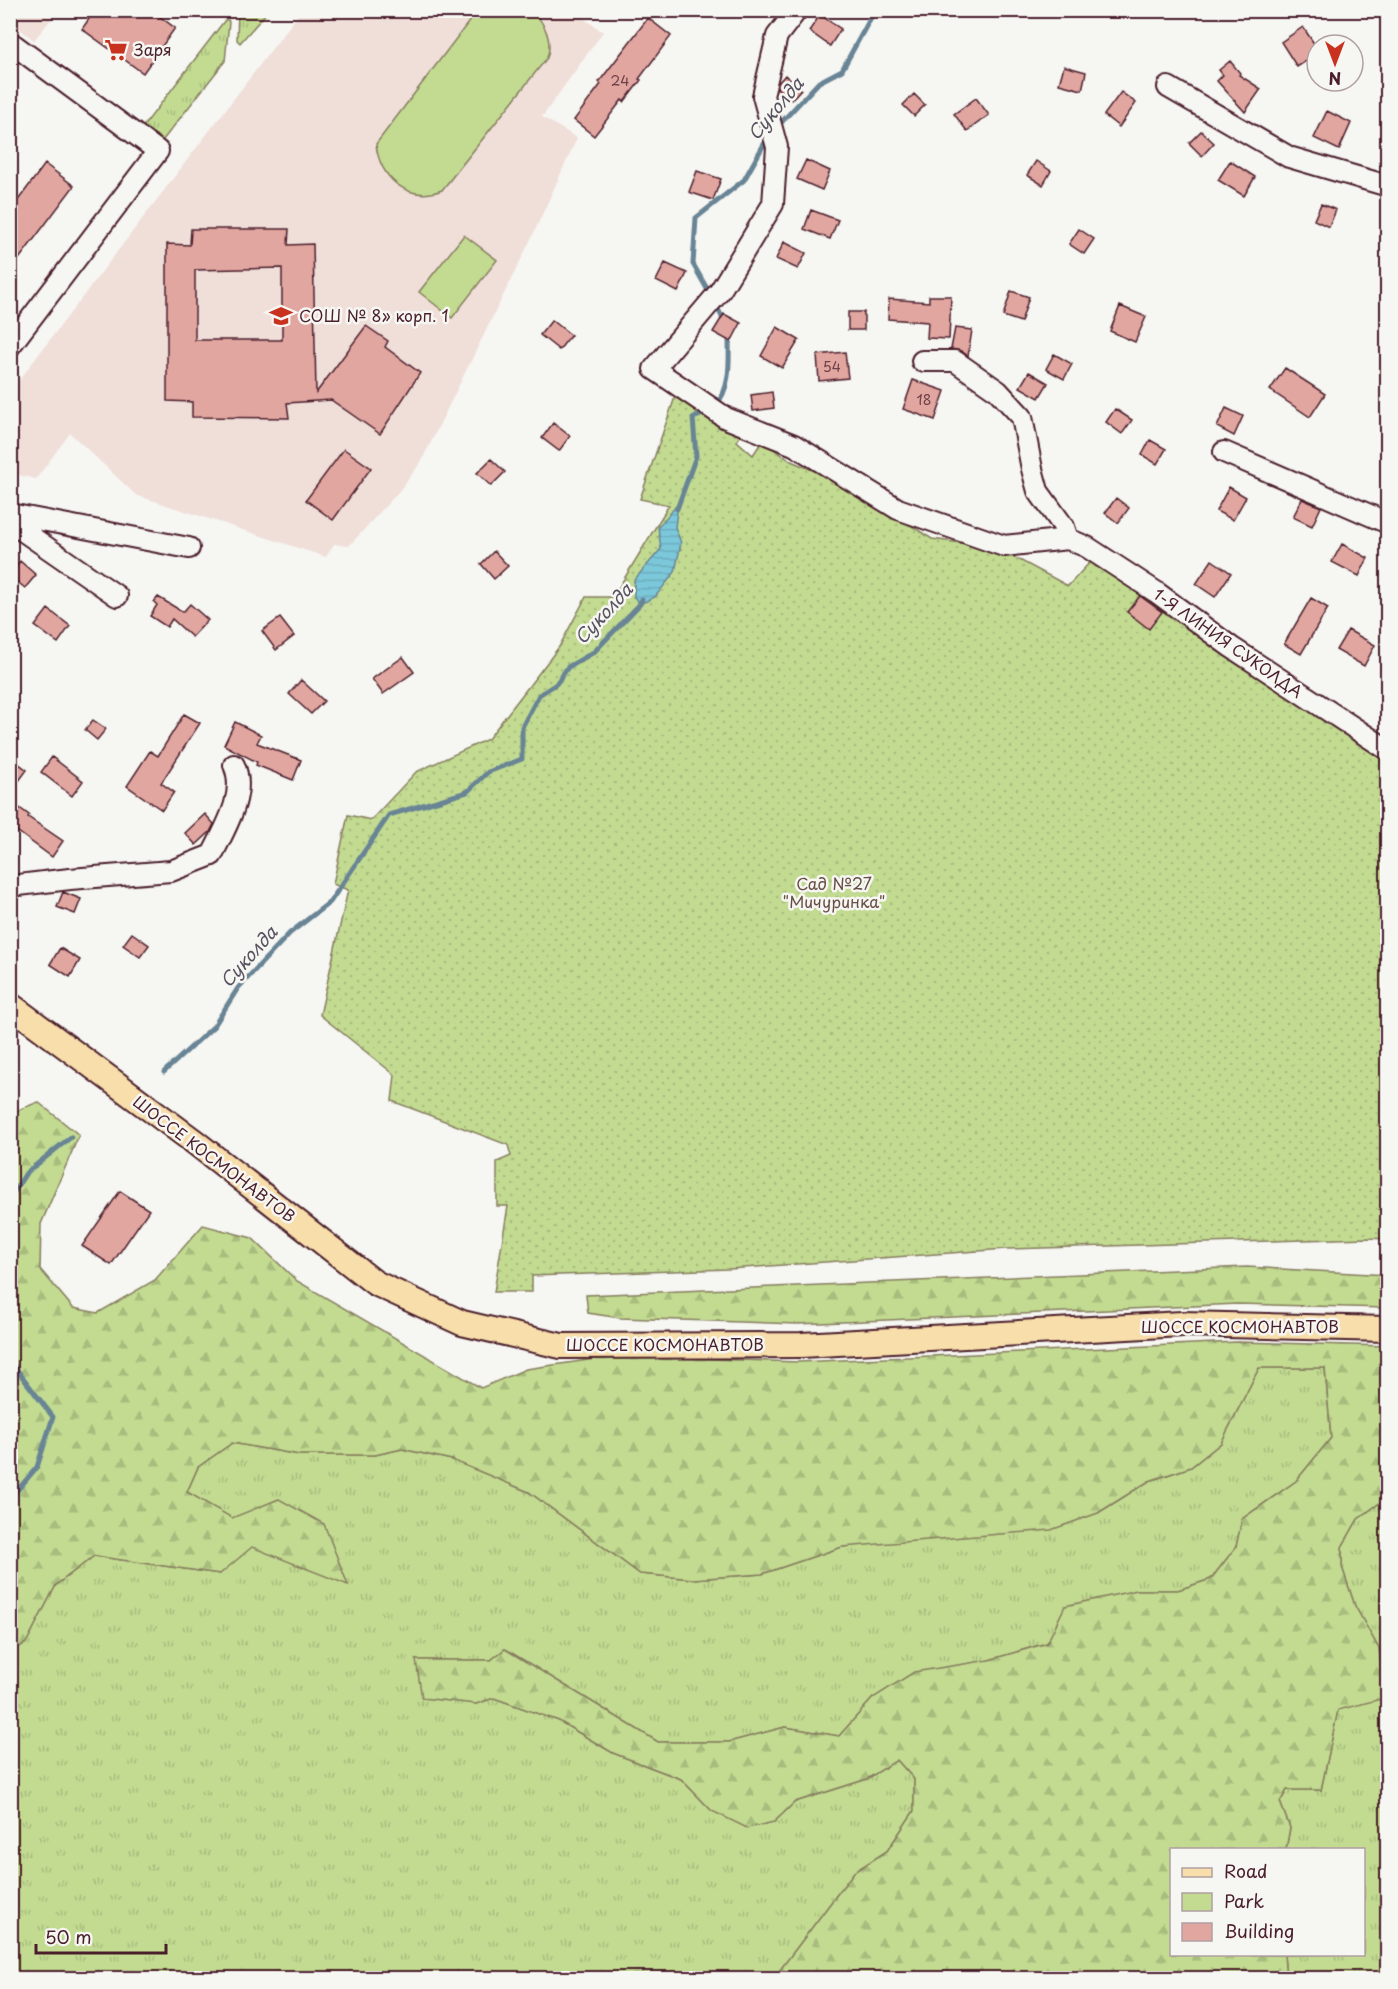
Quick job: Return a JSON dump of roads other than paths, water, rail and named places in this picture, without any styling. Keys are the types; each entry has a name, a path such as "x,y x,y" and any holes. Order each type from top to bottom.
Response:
{"main road":[{"name":"ШОССЕ КОСМОНАВТОВ","path":"10,1005 196,1143 375,1283 462,1323 561,1346 801,1345 1182,1324 1388,1329"}],"street":[{"path":"797,10 777,36 763,96 777,147 773,204 720,291 654,369 726,418 794,445 898,509 1004,546 1068,539 1065,527 1038,491 1022,417 998,391 955,361 922,361"},
{"path":"10,42 158,151 10,346"},
{"path":"1168,87 1289,157 1388,186"},
{"path":"1224,452 1388,523"},
{"path":"10,514 189,548"},
{"path":"10,522 117,596"},
{"name":"1-Я ЛИНИЯ СУКОЛДА","path":"1068,539 1087,547 1156,592 1231,647 1388,750"},
{"path":"10,886 171,871 212,855 234,811 239,776 234,765"}],"water":[{"path":"678,504 675,527 681,543 675,572 655,597 640,604 634,597 634,580 661,549 658,527"}],"waterway":[{"name":"Суколда","path":"776,128 819,82 842,70 875,10"},
{"name":"Суколда","path":"710,294 693,264 696,218 744,180 768,137"},
{"name":"Суколда","path":"715,303 724,321"},
{"name":"Суколда","path":"715,406 727,382 729,335"},
{"name":"Суколда","path":"677,509 696,456 693,418 709,412"},
{"name":"Суколда","path":"164,1072 214,1026 238,988 290,933 330,902 389,815 467,792 488,772 522,759 522,727 539,695 556,684 568,667 594,652 640,604 642,599"},
{"name":"Суколда","path":"10,1198 26,1173 71,1137"},
{"name":"Суколда","path":"10,1358 53,1417 37,1467 10,1499"}],"place":[{"name":"Заря","path":"116,50"},
{"name":"СОШ № 8» корп. 1","path":"281,316"}],"park label":[{"name":"Сад №27 \"Мичуринка\"","path":"834,893"}]}
